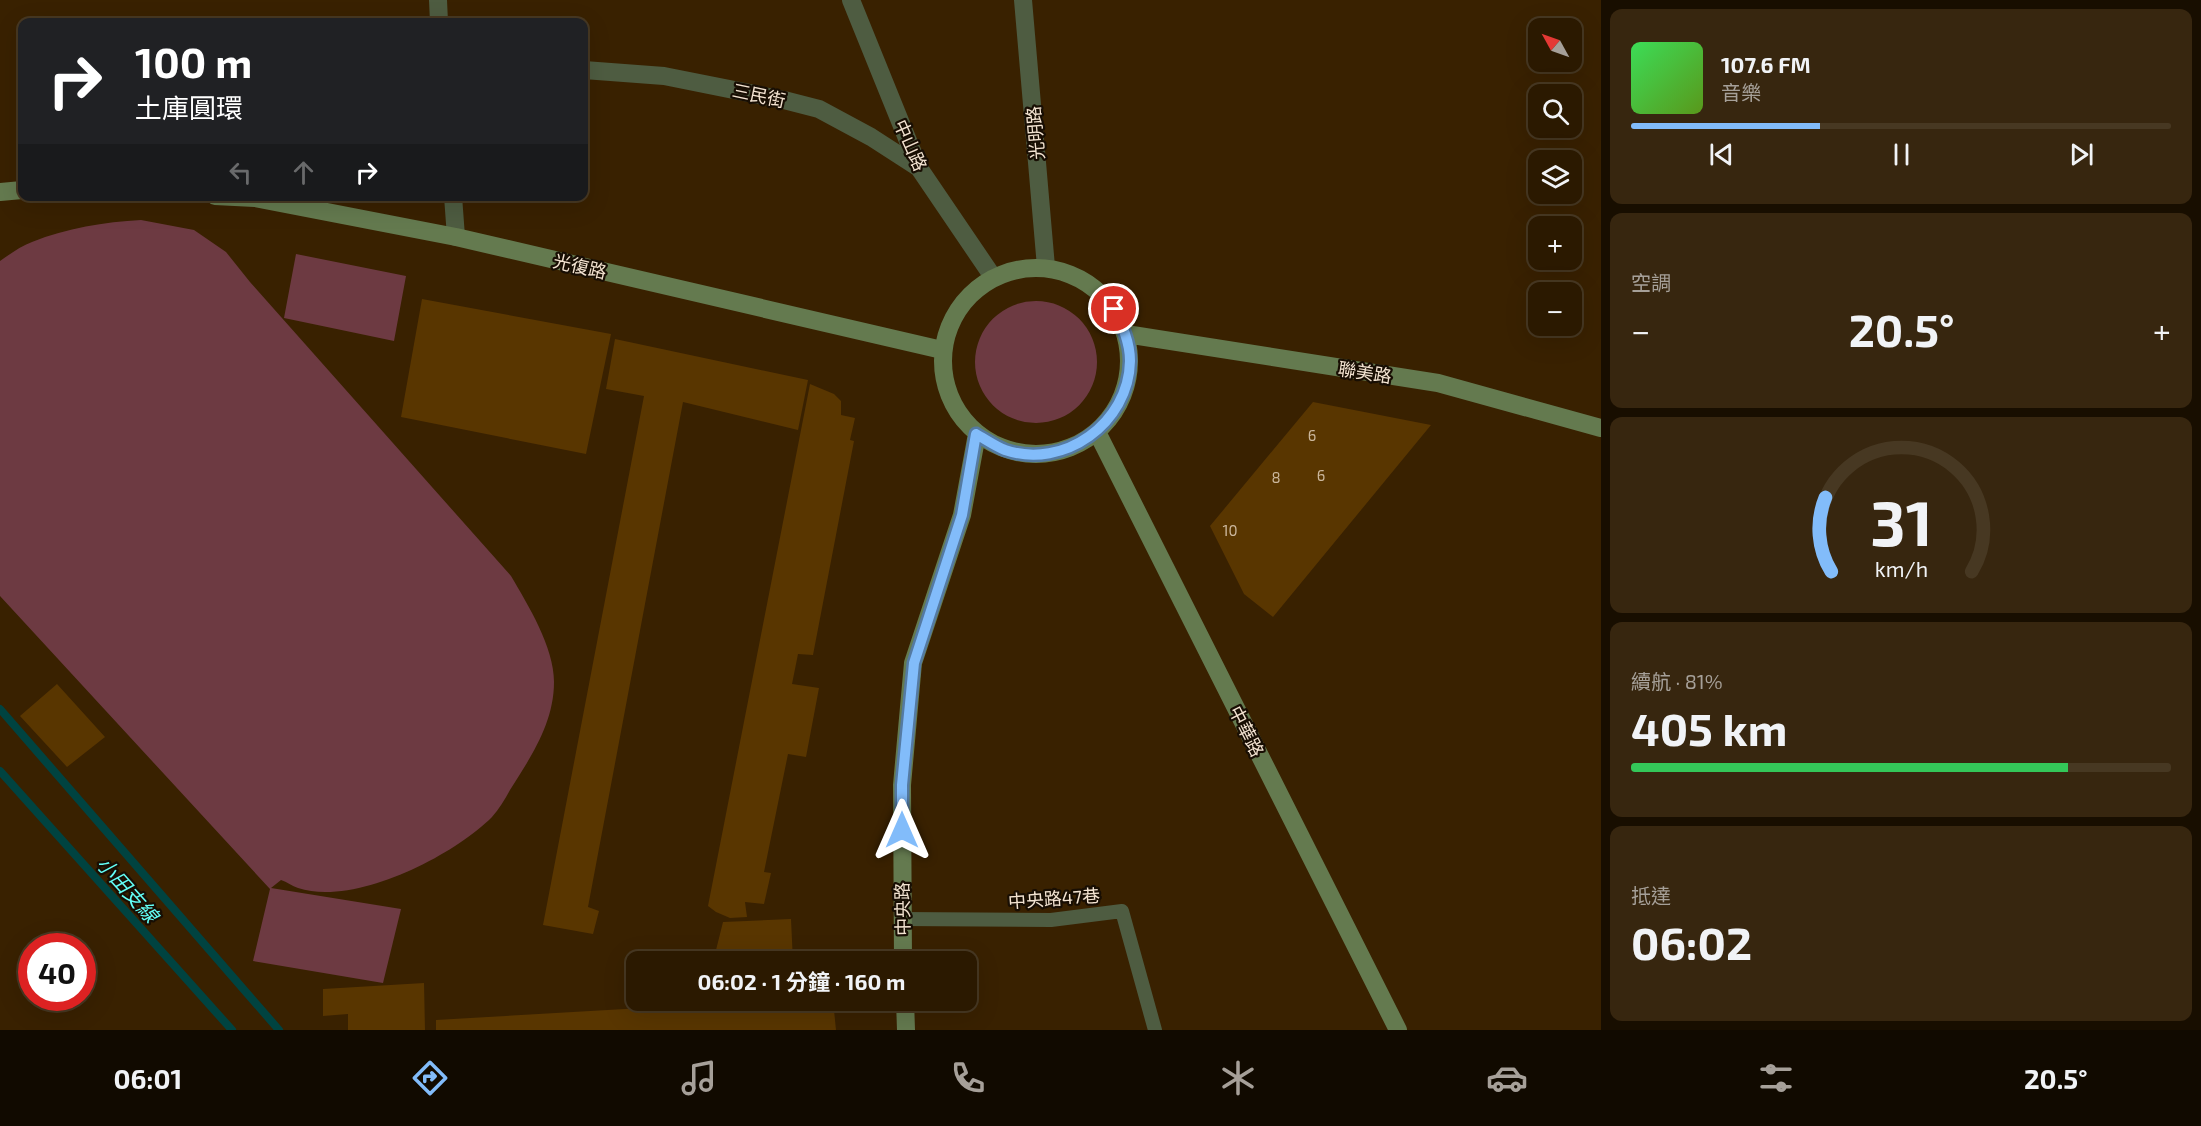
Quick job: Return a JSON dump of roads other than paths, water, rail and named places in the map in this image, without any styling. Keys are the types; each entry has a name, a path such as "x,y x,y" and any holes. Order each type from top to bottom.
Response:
{"street":[{"path":"438,0 439,18"},
{"name":"中山路","path":"851,0 919,168 993,277"},
{"name":"光明路","path":"1023,0 1046,267"},
{"name":"三民街","path":"588,70 664,76 819,109 871,137 919,168"},
{"path":"0,192 18,190"},
{"name":"光復路","path":"270,201 456,237 942,350"},
{"path":"453,201 456,237"},
{"path":"1046,267 1073,274 1096,288 1114,309 1126,334 1130,361 1126,387 1114,412 1097,432 1069,449 1037,455 1005,450 976,434 956,411 944,382 942,350 951,321 968,295 993,277 1019,268 1046,267"},
{"name":"聯美路","path":"1126,334 1438,383 1601,428"},
{"name":"中華路","path":"1097,432 1398,1030"},
{"name":"中央路","path":"902,951 902,785 914,663 962,515 976,434"},
{"path":"905,1011 906,1030"}],"lane":[{"name":"中央路47巷","path":"901,919 1051,920 1122,911 1155,1030"}],"waterway":[{"path":"0,709 279,1030"},
{"name":"小田支線","path":"0,771 232,1030"}]}
